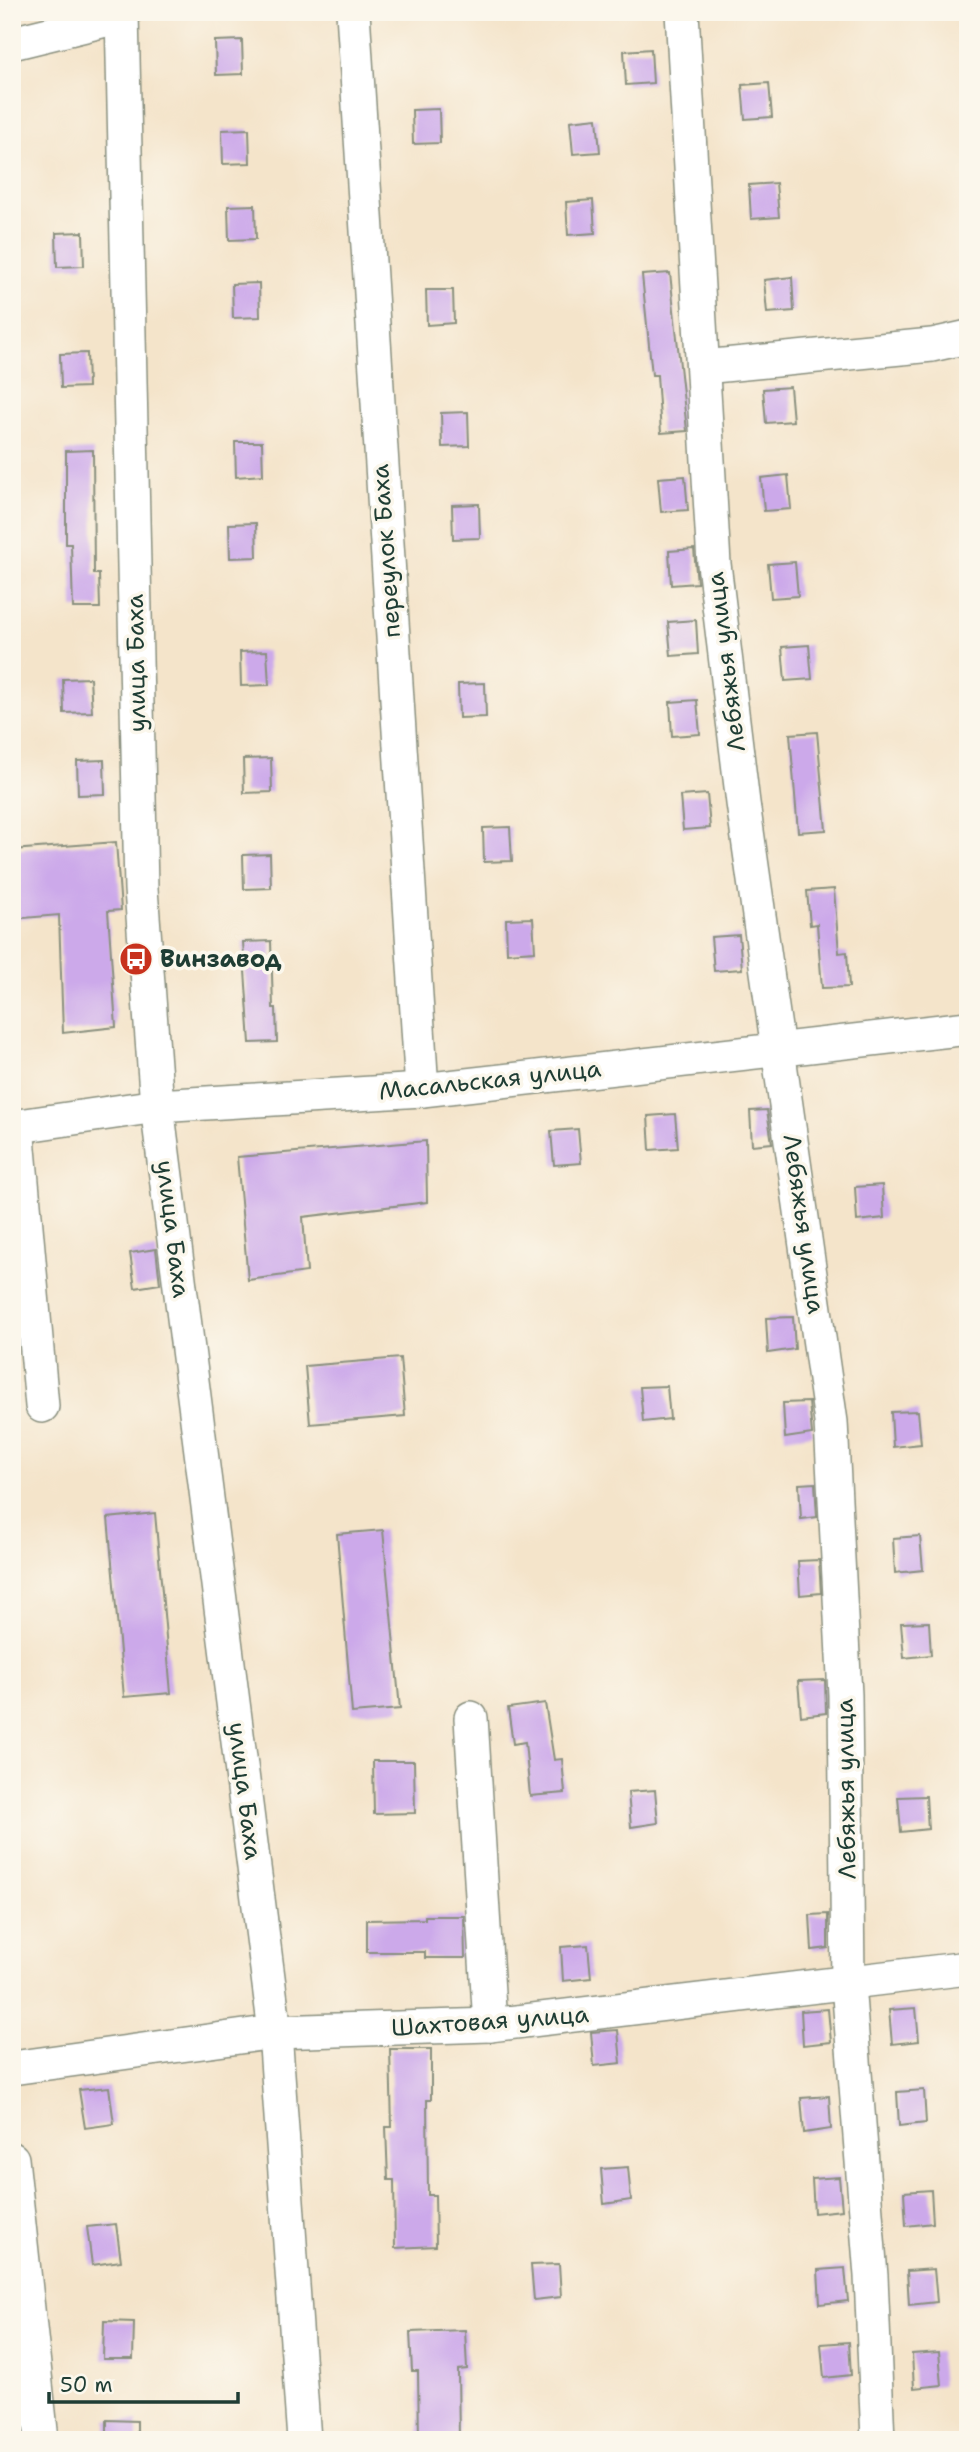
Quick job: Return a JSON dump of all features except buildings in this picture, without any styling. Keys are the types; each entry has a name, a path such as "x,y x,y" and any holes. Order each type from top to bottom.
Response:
{"street":[{"name":"переулок Баха","path":"353,12 422,1090"},
{"name":"Лебяжья улица","path":"682,12 714,564 743,803 831,1422 845,1695 848,1984 871,2276 878,2440"},
{"path":"12,43 122,14"},
{"name":"улица Баха","path":"122,14 141,889 157,1106 275,2032 304,2440"},
{"path":"703,367 932,345 968,337"},
{"name":"Масальская улица","path":"15,1127 157,1106 422,1090 968,1028"},
{"path":"15,1127 42,1406"},
{"path":"471,1718 490,2025"},
{"name":"Шахтовая улица","path":"12,2068 275,2032 490,2025 968,1968"},
{"path":"12,2159 42,2440"}],"place":[{"name":"Винзавод","path":"136,959"}]}
